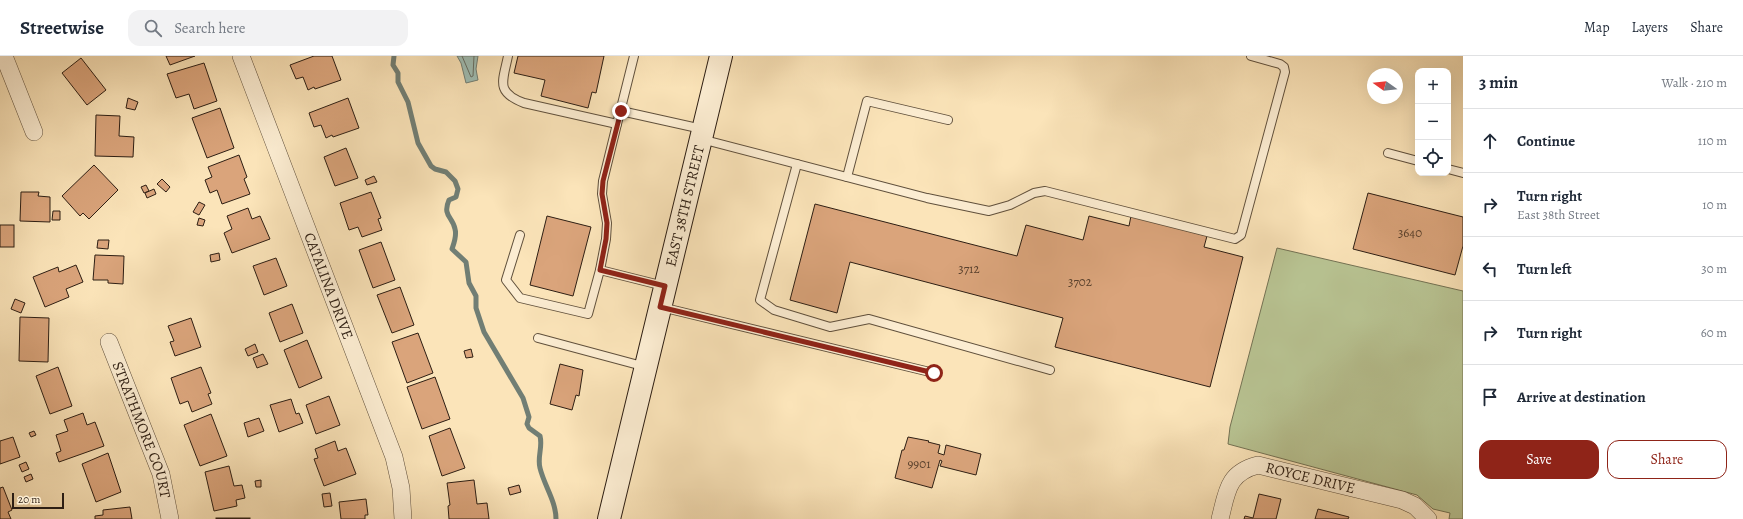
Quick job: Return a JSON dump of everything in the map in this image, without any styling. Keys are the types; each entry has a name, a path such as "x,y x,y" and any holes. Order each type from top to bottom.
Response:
{"main road":[{"name":"EAST 38TH STREET","path":"609,519 721,56"}],"street":[{"path":"4,56 34,132"},
{"name":"CATALINA DRIVE","path":"241,56 394,457 401,488 403,519"},
{"name":"STRATHMORE COURT","path":"108,342 160,474 170,519"},
{"name":"ROYCE DRIVE","path":"1220,519 1229,485 1234,476 1242,470 1258,465 1402,500 1415,506 1428,519"}],"lane":[{"path":"508,56 502,84 505,93 512,98 524,103 617,124"},
{"path":"520,235 506,280 520,298 588,314 600,270 606,239 607,223 602,194 603,181 634,56"},
{"path":"621,111 702,134 797,164 927,198 989,211 1010,205 1034,193 1046,191 1235,239 1239,238 1241,235 1285,72 1284,67 1280,64 1251,56"},
{"path":"847,177 867,101 948,120"},
{"path":"1388,153 1415,160"},
{"path":"797,164 760,300 774,310 830,327 869,319 1050,370"},
{"path":"1451,170 1463,173"},
{"path":"600,270 665,286"},
{"path":"660,307 934,373"},
{"path":"538,338 646,367"}],"green space":[{"path":"1277,248 1463,291 1463,519 1449,519 1450,513 1433,509 1417,495 1228,444 1230,427"}],"water":[{"path":"457,56 478,56 476,69 478,80 466,83 461,63"}],"building":[{"path":"166,56 195,56 170,65"},
{"path":"314,56 332,56 341,80 308,90 303,77 296,79 290,65"},
{"path":"518,56 604,56 596,93 592,92 588,108 541,96 545,80 514,73"},
{"path":"81,58 106,90 87,105 62,73"},
{"path":"204,63 217,101 194,109 189,94 176,98 167,74"},
{"path":"128,98 138,102 135,110 126,108"},
{"path":"348,98 359,128 326,138 321,125 314,127 309,113"},
{"path":"220,108 234,148 207,158 192,118"},
{"path":"96,115 120,116 119,136 134,137 133,157 95,156"},
{"path":"346,148 358,178 335,186 324,157"},
{"path":"239,155 247,177 244,179 250,194 222,204 217,190 210,193 205,180 212,177 208,167"},
{"path":"94,165 118,190 89,219 83,213 80,216 62,196"},
{"path":"374,176 377,182 367,185 365,180"},
{"path":"162,179 170,187 166,192 157,184"},
{"path":"146,185 149,191 144,193 141,187"},
{"path":"154,189 156,194 147,198 145,193"},
{"path":"21,192 39,192 38,196 50,197 50,222 20,221"},
{"path":"371,192 381,218 378,219 382,230 362,237 358,227 349,230 340,203"},
{"path":"1368,193 1463,217 1463,246 1455,275 1353,249"},
{"path":"199,202 205,205 199,215 193,212"},
{"path":"815,204 1017,256 1026,225 1083,240 1089,216 1129,226 1131,216 1207,236 1204,247 1243,257 1210,387 1055,347 1063,318 850,262 837,313 790,300"},
{"path":"248,208 252,219 260,216 270,239 232,253 224,233 232,229 227,216"},
{"path":"53,211 60,211 60,220 52,220"},
{"path":"547,216 591,227 573,296 530,285"},
{"path":"199,218 205,220 203,226 197,225"},
{"path":"0,225 14,225 14,247 0,247"},
{"path":"98,240 109,240 108,249 97,248"},
{"path":"381,242 395,280 373,288 359,250"},
{"path":"219,253 220,260 211,262 210,255"},
{"path":"95,255 124,256 123,284 108,283 108,280 93,280"},
{"path":"276,258 287,286 264,295 253,266"},
{"path":"76,265 83,282 66,289 69,297 45,307 33,277 58,267 59,272"},
{"path":"400,287 414,325 392,333 377,295"},
{"path":"15,299 25,303 21,313 11,309"},
{"path":"292,304 303,333 280,342 269,313"},
{"path":"20,317 49,318 48,362 19,361"},
{"path":"191,318 201,347 175,356 170,342 174,341 168,326"},
{"path":"418,333 433,373 407,383 392,342"},
{"path":"307,340 322,378 299,388 284,350"},
{"path":"255,344 258,352 248,356 245,349"},
{"path":"471,349 473,357 466,358 464,351"},
{"path":"263,354 268,364 257,368 253,358"},
{"path":"560,364 583,370 579,396 576,395 572,410 550,404"},
{"path":"58,367 72,406 50,414 36,376"},
{"path":"201,367 211,393 208,394 212,404 192,412 188,401 180,404 171,378"},
{"path":"435,377 450,419 422,429 407,387"},
{"path":"329,396 340,425 316,434 306,405"},
{"path":"291,399 296,414 299,413 303,423 279,432 270,405"},
{"path":"83,413 87,425 95,422 104,446 59,462 56,453 61,451 56,435 68,431 64,420"},
{"path":"211,414 227,456 200,466 184,425"},
{"path":"259,418 264,431 248,437 244,423"},
{"path":"450,428 465,468 442,476 429,436"},
{"path":"34,431 36,435 31,437 29,433"},
{"path":"13,437 20,457 0,464 0,441"},
{"path":"908,437 929,441 928,442 940,445 938,453 944,455 946,445 981,454 976,475 940,466 942,461 940,460 932,488 895,478 902,450 904,450"},
{"path":"335,441 338,451 346,448 356,474 324,486 314,459 318,458 315,449"},
{"path":"108,453 121,492 96,502 82,464"},
{"path":"26,462 29,469 22,472 19,465"},
{"path":"229,466 234,486 242,485 245,498 236,500 237,506 214,511 205,472"},
{"path":"31,474 33,479 26,482 24,477"},
{"path":"261,480 261,487 256,487 255,481"},
{"path":"474,480 477,504 487,503 489,519 449,519 448,506 450,505 447,483"},
{"path":"519,485 521,492 510,495 508,488"},
{"path":"3,487 12,510 8,512 11,519 0,519 0,488"},
{"path":"330,493 332,506 324,507 322,494"},
{"path":"1259,494 1281,499 1276,519 1244,519 1245,516 1253,518"},
{"path":"366,499 368,515 365,515 365,519 341,519 339,502"},
{"path":"130,507 132,519 95,519 95,516 103,515 103,510"},
{"path":"1318,509 1349,517 1348,519 1315,519"},
{"path":"250,518 250,519 216,519"}],"waterway":[{"path":"394,56 393,65 398,73 398,82 408,102 418,143 431,166 435,169 446,172 455,181 458,189 456,197 449,200 447,205 447,213 456,232 452,249 466,262 469,283 476,296 476,308 484,332 523,398 529,417 527,424 529,428 540,436 541,444 539,464 552,499 556,519"}],"route":[{"path":"621,111 603,181 602,194 607,223 606,239 600,270 665,286 660,307 934,373"}]}
